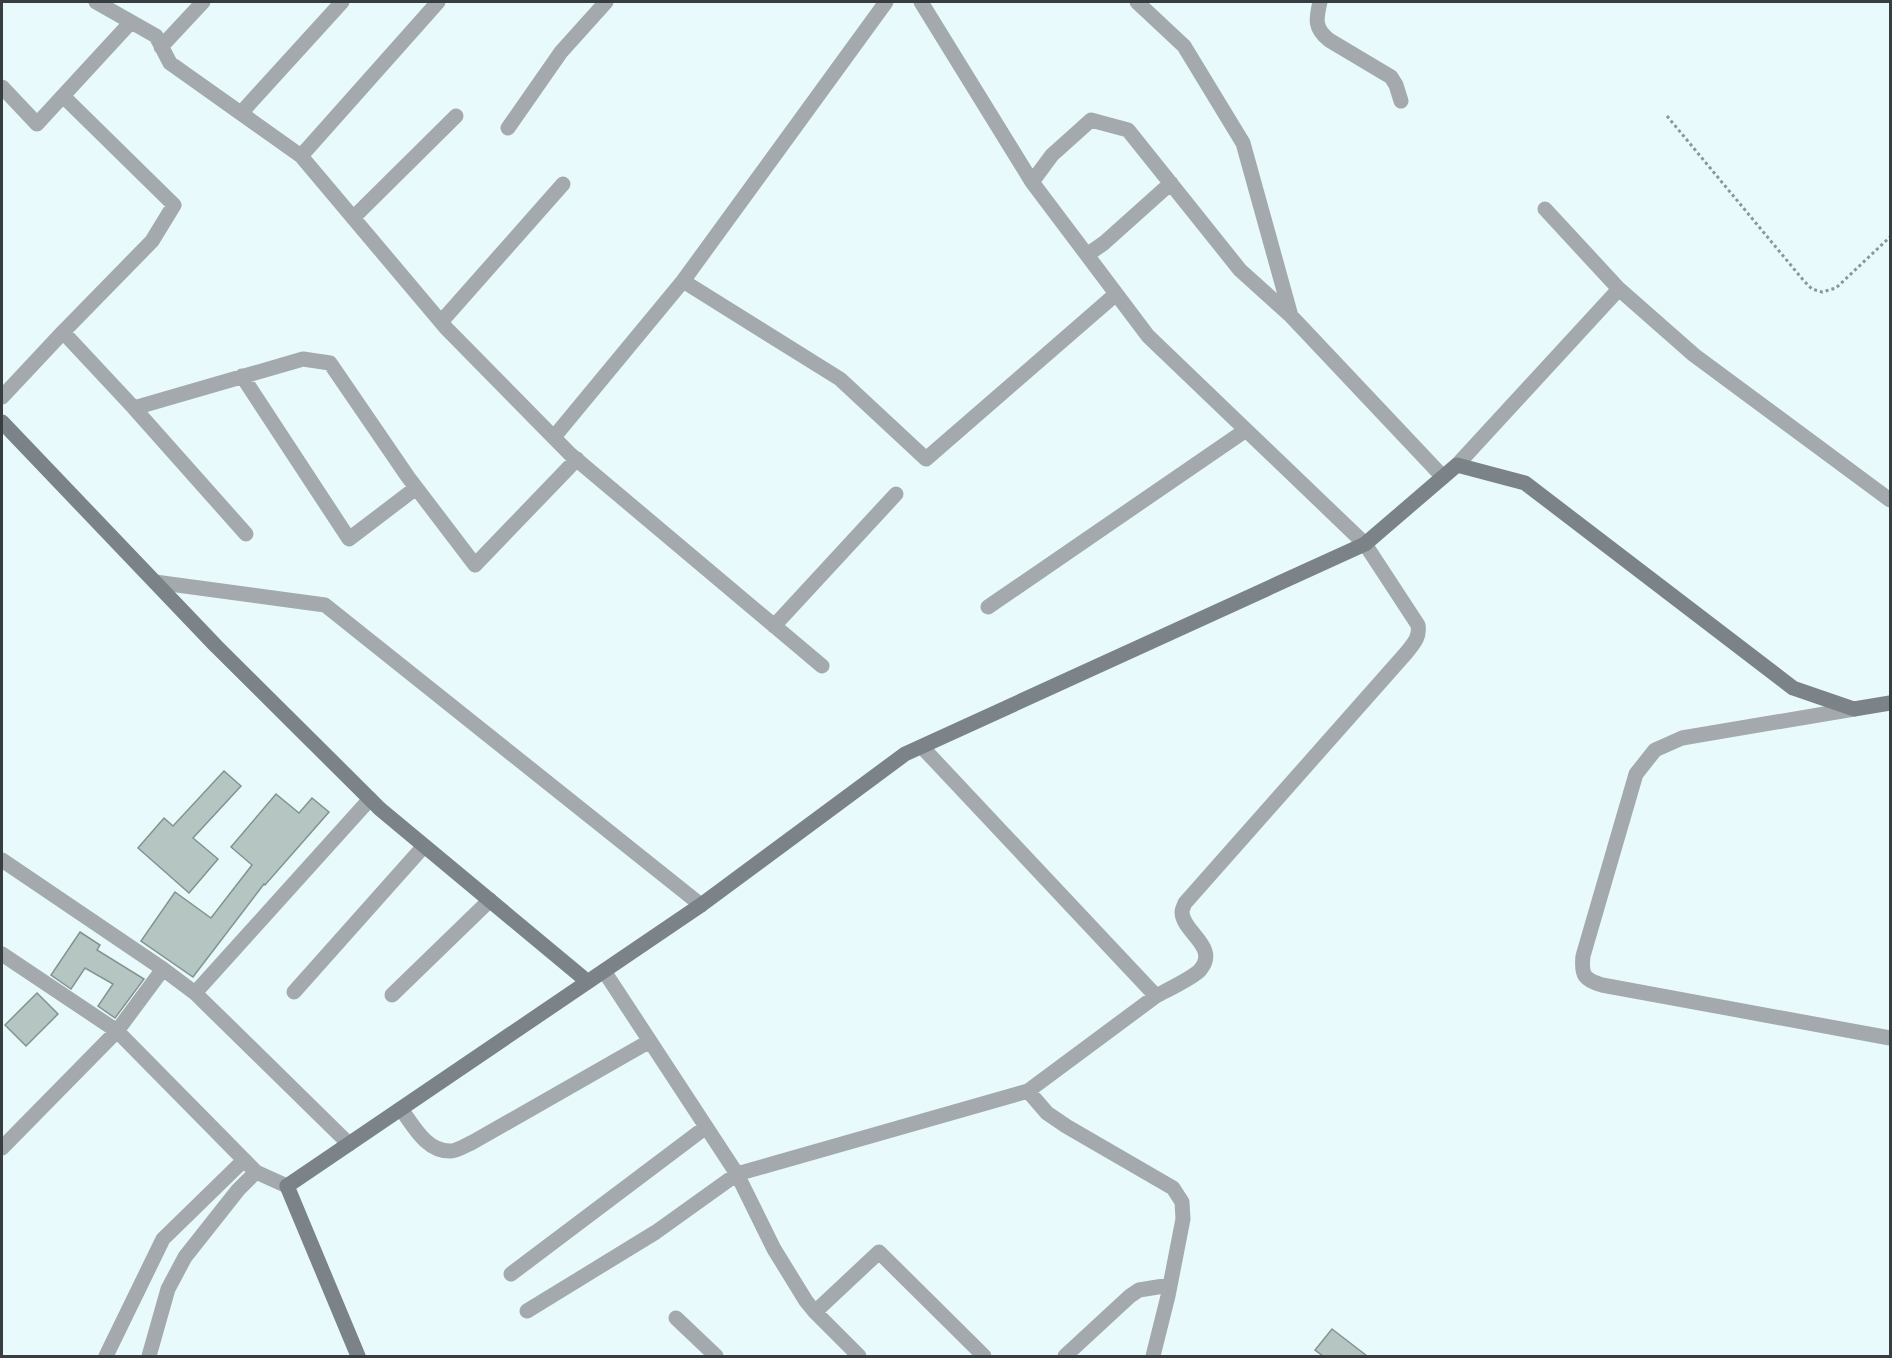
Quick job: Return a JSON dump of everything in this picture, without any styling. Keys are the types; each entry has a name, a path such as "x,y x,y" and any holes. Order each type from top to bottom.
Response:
{"street":[{"path":"96,2 156,36 170,63 301,156 441,322 554,437 822,666"},
{"path":"161,47 203,2"},
{"path":"241,113 342,2"},
{"path":"301,156 438,2"},
{"path":"508,128 561,52 606,2"},
{"path":"554,437 683,281 886,2"},
{"path":"527,1311 656,1232 736,1173 1028,1091 1156,996 1199,971 1205,961 1204,947 1185,921 1182,912 1185,903 1417,640 1418,625 1365,544 1148,336 1032,182 921,2"},
{"path":"1137,2 1184,46 1243,143 1291,316"},
{"path":"1320,2 1317,24 1321,33 1391,77 1401,101"},
{"path":"2,87 37,124 131,22"},
{"path":"2,398 152,241 174,205 63,96"},
{"path":"353,218 456,117"},
{"path":"1032,182 1052,155 1091,120 1128,130 1240,270 1291,316 1443,477"},
{"path":"1087,255 1104,243 1171,183"},
{"path":"441,322 563,184"},
{"path":"1545,209 1619,289 1694,355 1890,500"},
{"path":"683,281 840,379 926,459 1116,294"},
{"path":"287,1186 701,905 905,754 1365,544 1457,465 1619,289"},
{"path":"63,333 134,408 246,534"},
{"path":"134,408 303,359 330,363 416,488 475,565 577,459"},
{"path":"242,376 350,539 416,488"},
{"path":"2,422 155,582 370,800 588,982"},
{"path":"988,607 1246,430"},
{"path":"1457,465 1525,483 1793,688 1854,709"},
{"path":"774,626 896,494"},
{"path":"155,582 325,605 701,905"},
{"path":"1890,703 1682,738 1655,750 1636,774 1583,957 1582,970 1587,980 1602,985 1890,1038"},
{"path":"922,747 1156,996"},
{"path":"195,993 370,800"},
{"path":"294,992 424,846"},
{"path":"2,860 195,993 349,1144"},
{"path":"392,995 490,900"},
{"path":"2,954 117,1031 256,1172 287,1186 358,1356"},
{"path":"2,1148 117,1031 163,969"},
{"path":"604,971 736,1173 774,1249 814,1312 859,1356"},
{"path":"401,1109 425,1141 440,1150 452,1152 650,1041"},
{"path":"1028,1091 1047,1113 1173,1188 1182,1202 1183,1219 1153,1356"},
{"path":"511,1274 706,1127"},
{"path":"106,1356 163,1239 244,1160"},
{"path":"149,1356 168,1289 185,1257 238,1190 256,1172"},
{"path":"814,1312 879,1252 984,1356"},
{"path":"1065,1356 1130,1296 1139,1290 1170,1285"},
{"path":"676,1318 716,1356"}],"path":[{"path":"1667,116 1812,289 1822,292 1836,288 1890,237"}],"building":[{"path":"224,771 241,786 193,838 218,859 189,893 138,848 164,818 173,826"},
{"path":"276,794 299,813 312,798 329,812 264,884 193,977 141,941 175,892 211,918 252,865 231,847"},
{"path":"80,932 100,945 97,950 144,979 115,1018 98,1006 113,984 85,968 71,989 51,975"},
{"path":"37,993 58,1014 26,1046 5,1025"},
{"path":"1332,1329 1367,1356 1323,1356 1315,1350"}]}
